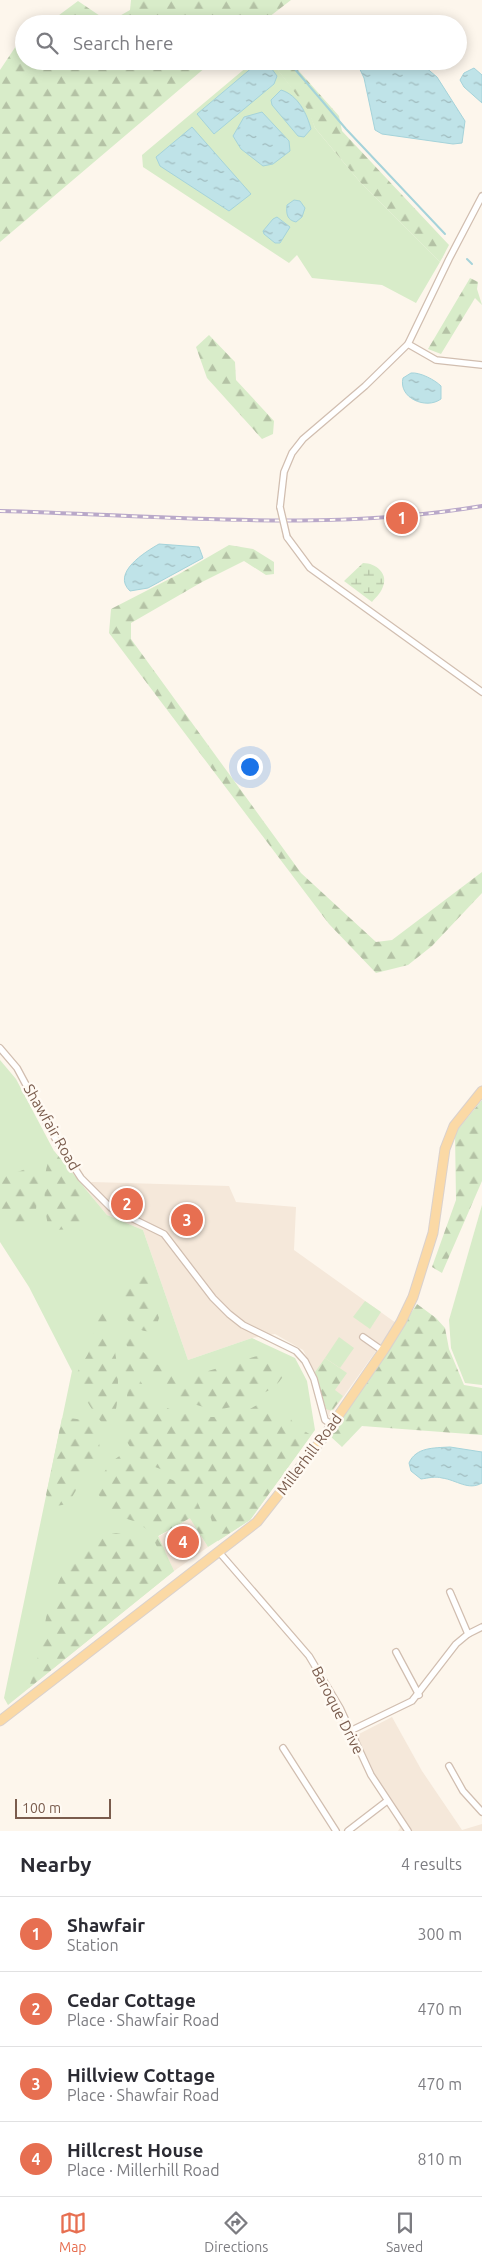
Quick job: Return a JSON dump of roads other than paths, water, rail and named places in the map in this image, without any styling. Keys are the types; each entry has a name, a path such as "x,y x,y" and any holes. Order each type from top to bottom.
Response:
{"main road":[{"name":"Millerhill Road","path":"0,1721 257,1522 332,1425 401,1322 419,1281 433,1233 445,1149 454,1126 482,1091"}],"street":[{"path":"482,196 408,344 365,386 303,439 292,453 284,472 280,507 287,537 310,568 482,692"},
{"path":"408,344 436,360 482,365"},
{"name":"Shawfair Road","path":"0,1048 17,1068 53,1135 81,1178 111,1208 164,1234 213,1298 229,1314 243,1325 296,1351 305,1361 314,1379 325,1420 332,1425"},
{"path":"363,1337 383,1351"},
{"name":"Baroque Drive","path":"219,1552 309,1656 326,1681 362,1759 387,1801 408,1831"},
{"path":"450,1592 468,1634"},
{"path":"350,1731 412,1701 456,1644 468,1634 482,1627"},
{"path":"396,1652 419,1694"},
{"path":"283,1748 336,1831"},
{"path":"449,1766 463,1791 482,1812"},
{"path":"348,1831 387,1801"}],"water":[{"path":"474,68 482,75 482,103 464,87 460,80 464,73"},
{"path":"249,70 273,70 277,76 274,84 214,134 197,114"},
{"path":"360,70 429,70 437,77 465,121 462,143 453,144 382,134 375,130 364,78"},
{"path":"281,90 287,92 297,101 307,117 311,129 304,137 298,136 272,105 271,100"},
{"path":"262,112 289,141 290,151 273,164 263,166 241,149 233,136 244,117"},
{"path":"192,127 251,194 229,211 160,166 156,157"},
{"path":"294,200 300,201 305,208 302,217 296,222 289,218 287,211 287,205"},
{"path":"277,217 290,227 280,243 275,243 263,231"},
{"path":"411,373 423,375 441,386 441,399 428,403 414,400 409,396 403,385 403,378"},
{"path":"159,544 199,547 203,558 148,588 130,591 125,584 127,570 146,552"},
{"path":"450,1447 482,1452 482,1483 472,1486 440,1477 421,1479 411,1471 409,1463 416,1454 426,1449"}],"waterway":[{"path":"296,70 346,129 445,234"},
{"path":"467,259 472,264"}],"railway":[{"path":"0,511 302,521 363,519 423,514 482,506"}],"place":[{"name":"Shawfair","path":"402,518"},
{"name":"Cedar Cottage","path":"127,1204"},
{"name":"Hillview Cottage","path":"187,1220"},
{"name":"Hillcrest House","path":"183,1542"}]}
